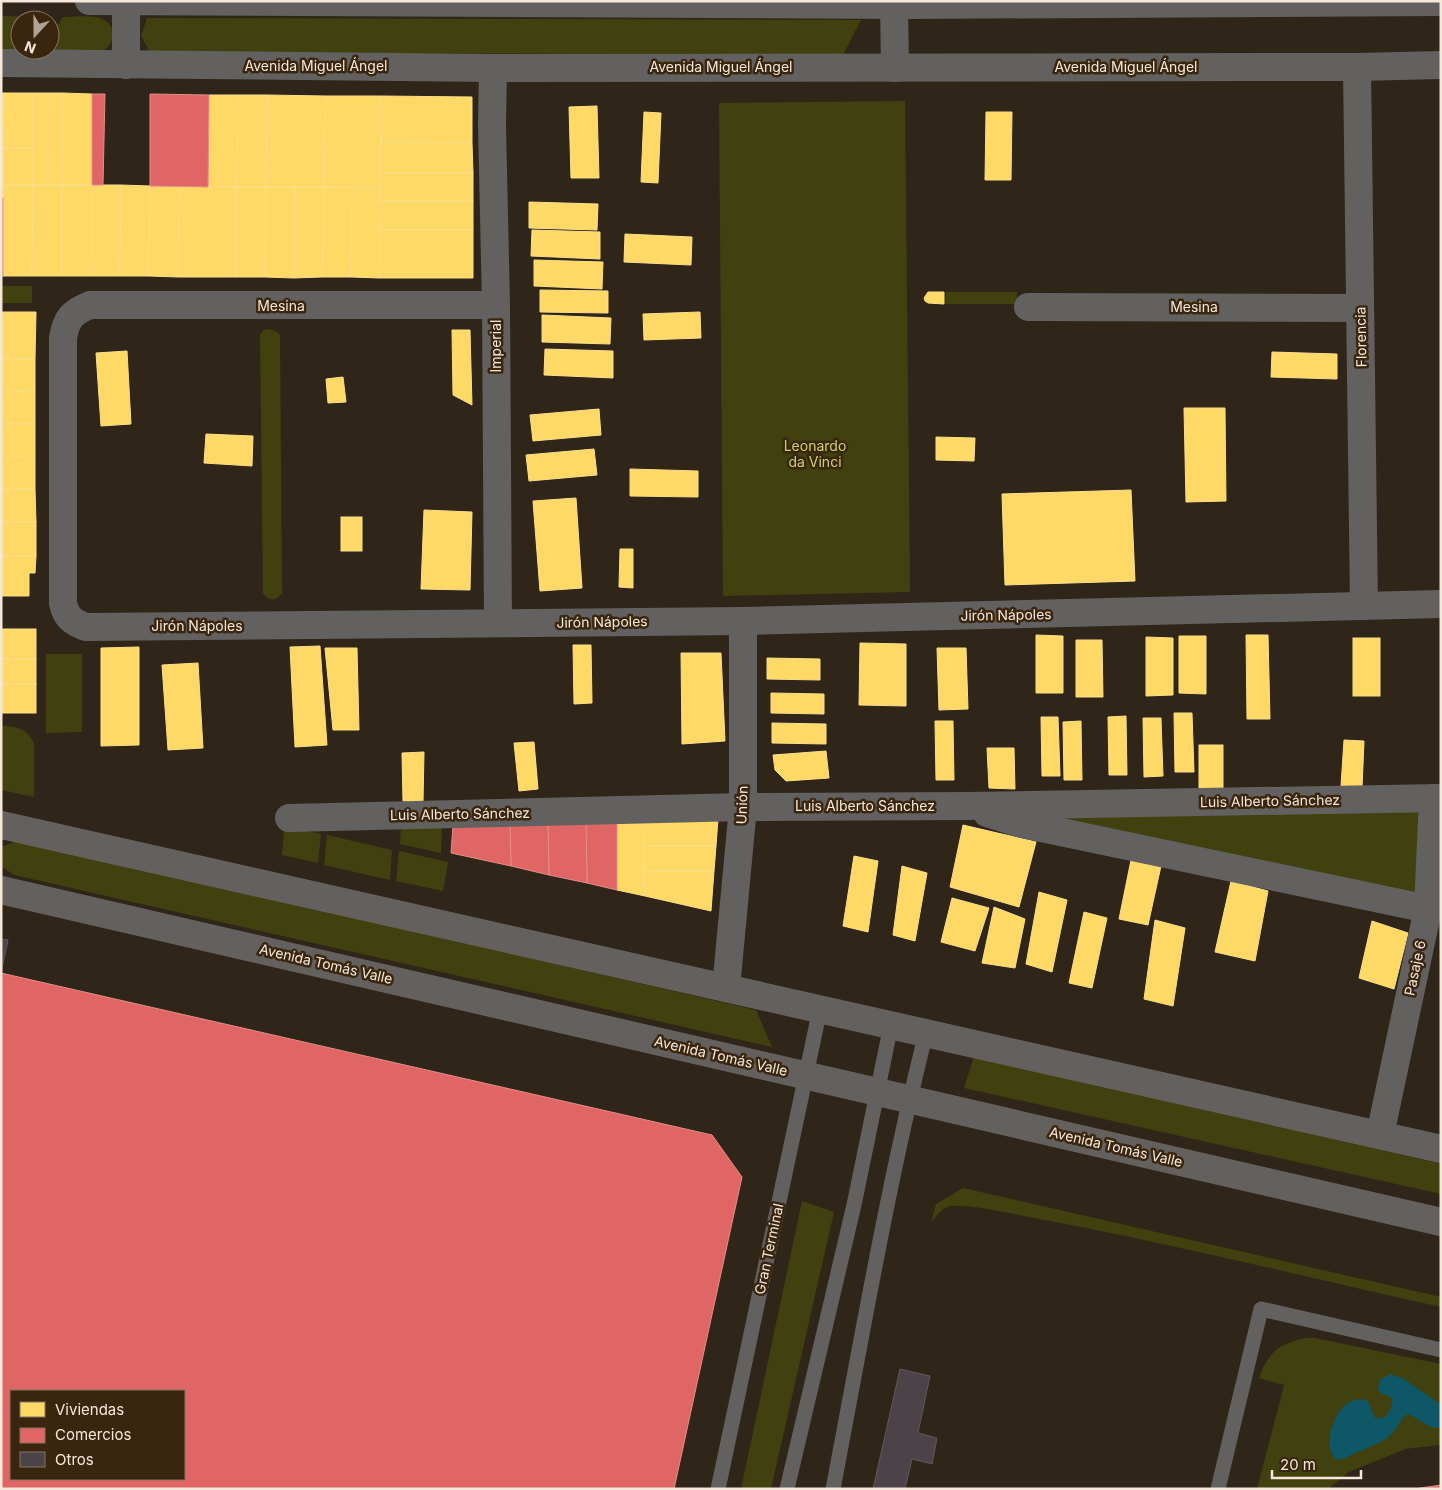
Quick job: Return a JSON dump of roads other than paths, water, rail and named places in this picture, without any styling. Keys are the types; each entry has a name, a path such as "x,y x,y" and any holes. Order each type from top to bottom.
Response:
{"main road":[{"path":"2,826 1441,1148"},
{"name":"Avenida Tomás Valle","path":"1,890 1441,1222"}],"street":[{"path":"89,1 894,5 1441,2"},
{"path":"126,1 126,65"},
{"path":"894,5 895,68"},
{"name":"Avenida Miguel Ángel","path":"1,63 493,68 1357,68 1441,65"},
{"name":"Imperial","path":"493,68 492,125 496,305 498,624"},
{"name":"Florencia","path":"1357,68 1364,606"},
{"name":"Mesina","path":"70,317 79,309 90,305 496,305"},
{"name":"Mesina","path":"1028,307 1360,308"},
{"name":"Jirón Nápoles","path":"70,317 62,338 63,603 64,612 69,619 86,627 743,621 1441,604"},
{"name":"Unión","path":"726,988 743,807 743,621"},
{"name":"Luis Alberto Sánchez","path":"289,818 743,807 967,806 1437,798"},
{"name":"Pasaje 6","path":"1380,1135 1428,909 1437,798"},
{"path":"967,806 1018,823 1428,909"}],"lane":[{"name":"Gran Terminal","path":"718,1489 820,1009"},
{"path":"787,1489 854,1205 891,1025"},
{"path":"833,1489 910,1100 926,1033"},
{"path":"1218,1489 1261,1309 1441,1350"}],"water":[{"path":"1390,1374 1404,1379 1441,1405 1441,1428 1427,1425 1408,1414 1402,1418 1394,1432 1387,1438 1343,1459 1337,1460 1332,1453 1330,1443 1331,1432 1340,1410 1348,1403 1358,1399 1368,1401 1375,1418 1380,1419 1383,1417 1390,1410 1392,1401 1391,1397 1381,1393 1378,1388 1380,1380"}],"park label":[{"name":"Leonardo da Vinci","path":"815,454"}]}
